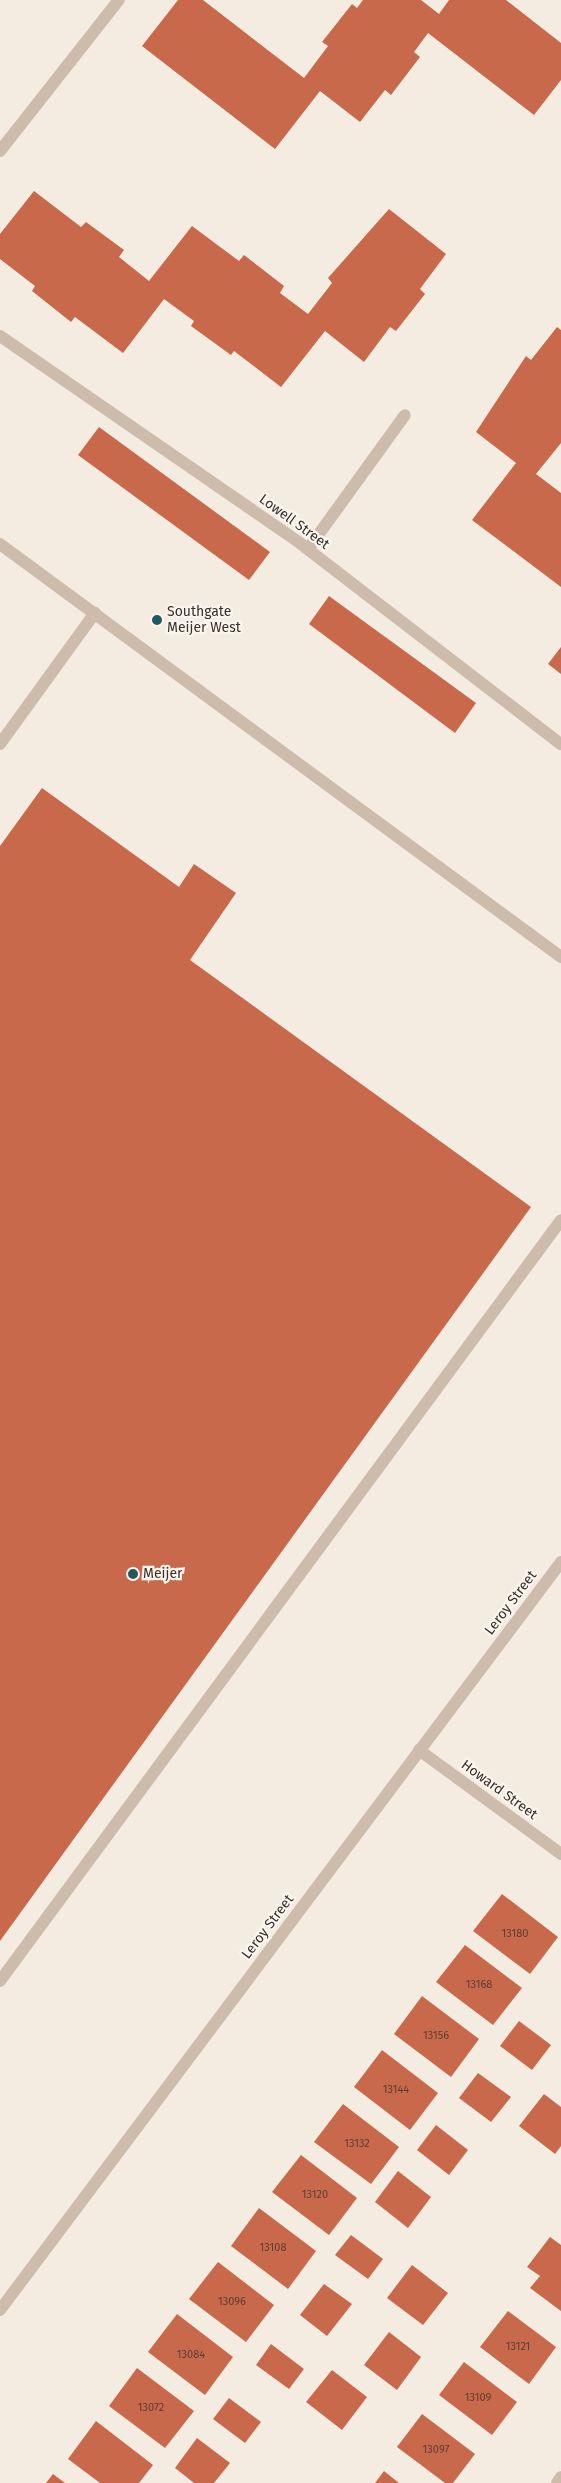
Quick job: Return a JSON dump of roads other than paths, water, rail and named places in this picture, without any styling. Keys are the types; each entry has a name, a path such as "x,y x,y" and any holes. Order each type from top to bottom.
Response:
{"street":[{"path":"0,151 119,0"},
{"name":"Lowell Street","path":"0,336 308,549 561,744"},
{"path":"308,549 406,415"},
{"path":"0,544 561,957"},
{"path":"0,744 96,613"},
{"path":"0,1981 561,1220"},
{"name":"Leroy Street","path":"0,2310 561,1562"},
{"name":"Howard Street","path":"419,1750 561,1854"},
{"path":"556,2483 561,2477"}],"place":[{"name":"Southgate Meijer West","path":"157,620"},
{"name":"Meijer","path":"133,1574"}]}
